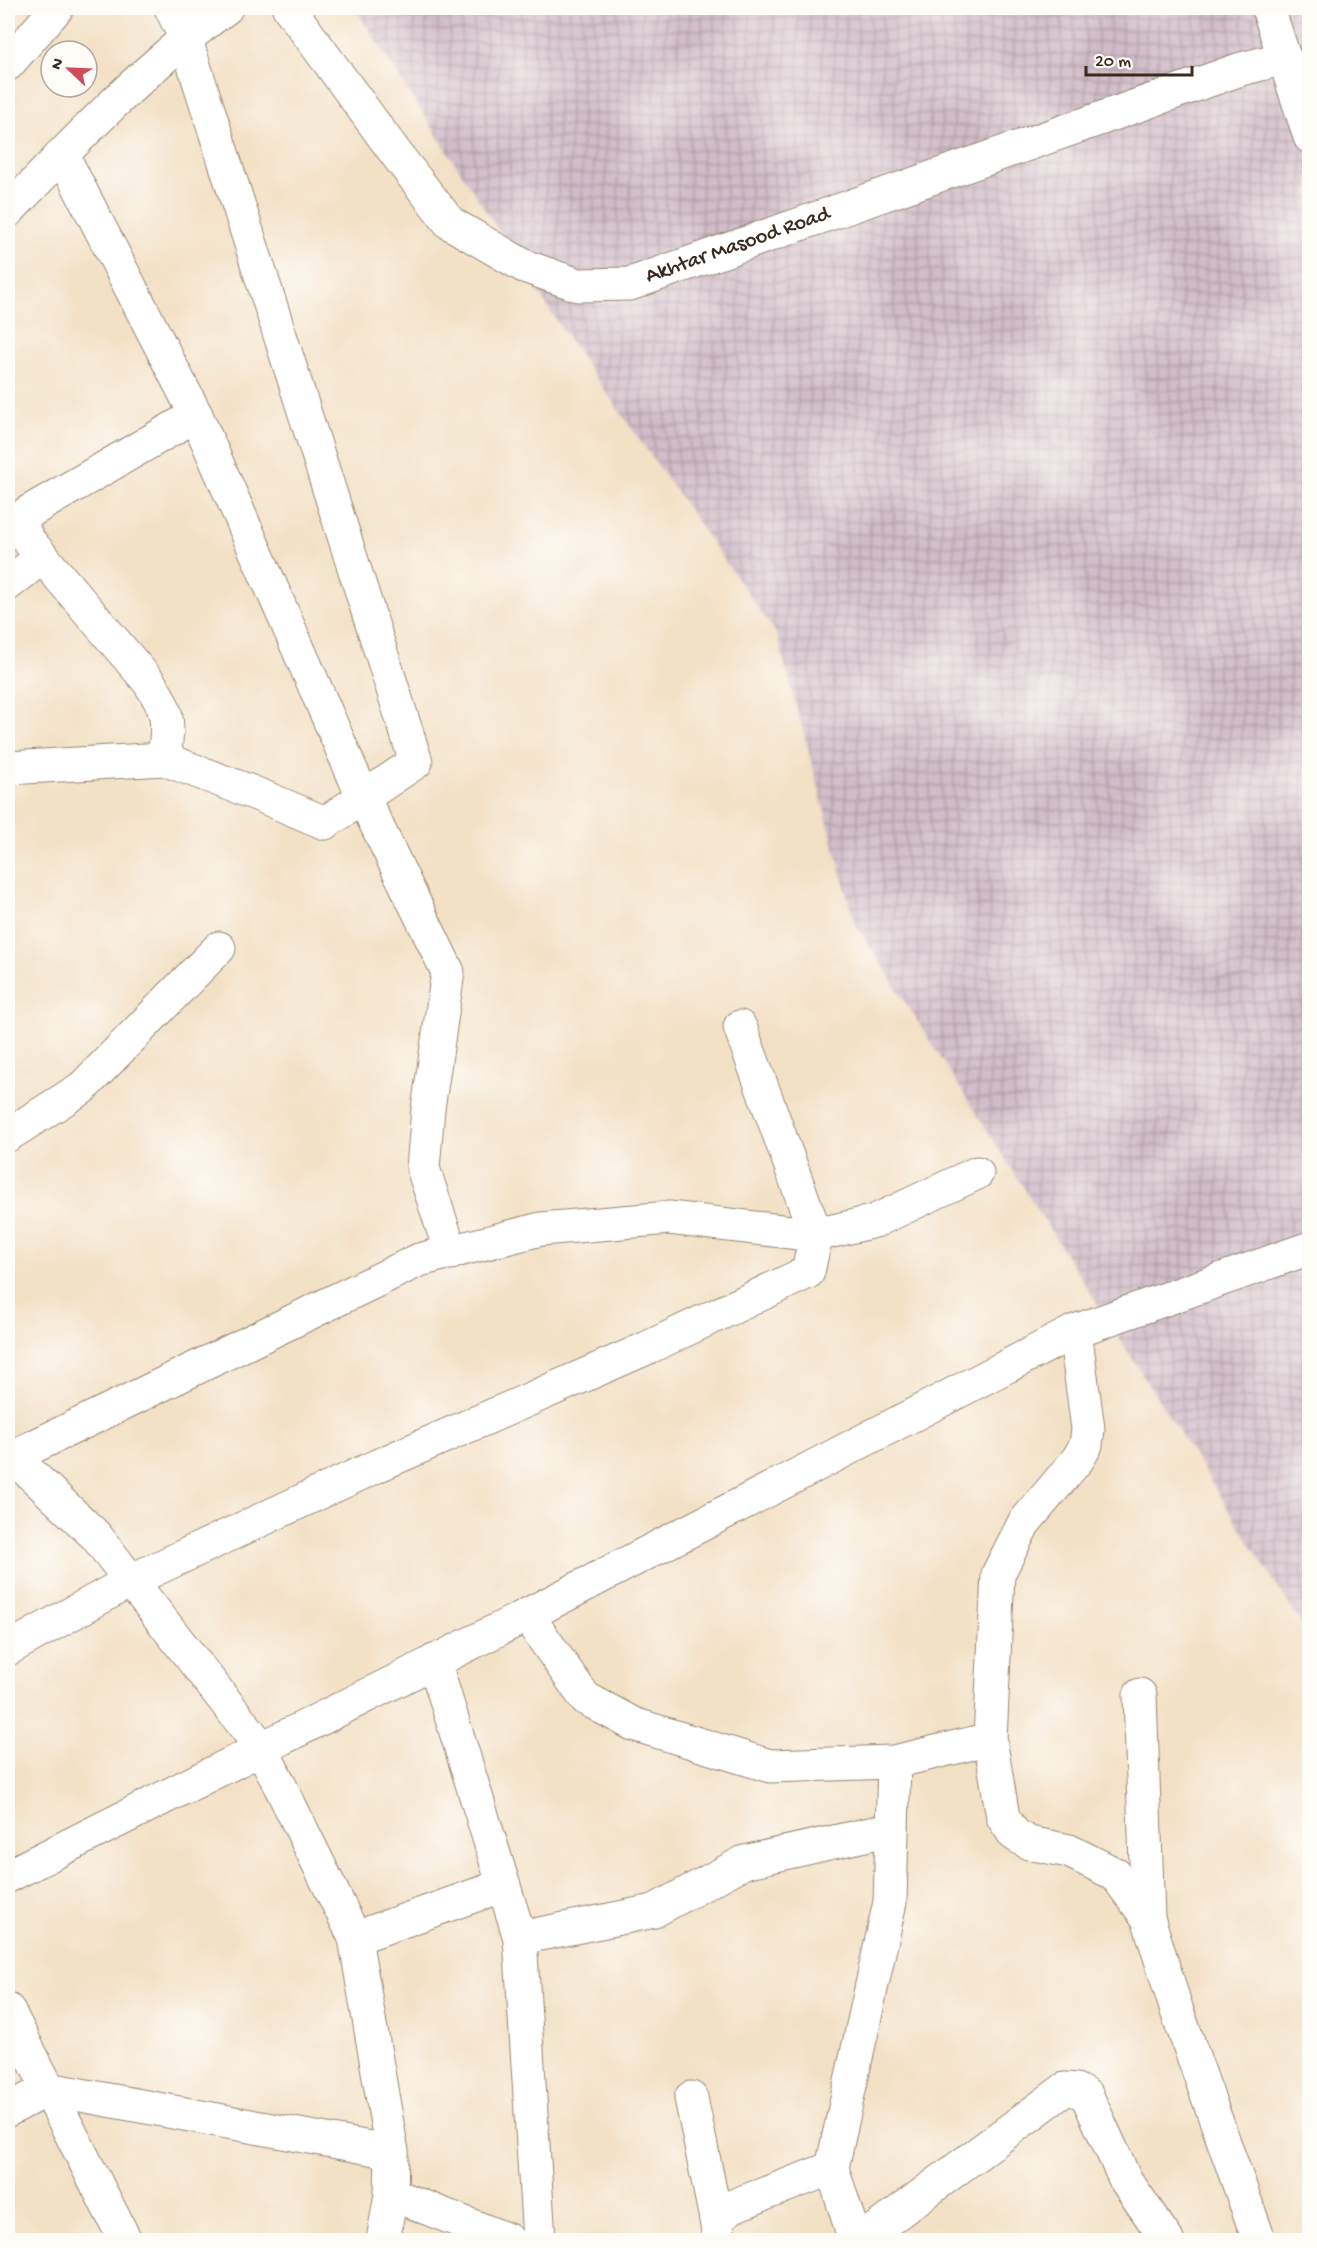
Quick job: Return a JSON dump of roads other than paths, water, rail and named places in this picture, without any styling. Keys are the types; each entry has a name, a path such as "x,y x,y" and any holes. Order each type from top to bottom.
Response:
{"street":[{"path":"8,64 57,8"},
{"path":"8,768 164,759 325,823 416,762 185,38 171,8"},
{"path":"8,211 62,154 185,38 226,8"},
{"name":"Akhtar Masood Road","path":"289,8 450,223 524,266 578,285 630,284 1240,69 1285,58"},
{"path":"1269,8 1310,137"},
{"path":"62,154 196,415 363,797 448,972 428,1109 423,1168 451,1252"},
{"path":"164,759 167,719 162,702 149,682 28,540 14,515 27,513 196,415"},
{"path":"8,584 42,557"},
{"path":"8,1135 82,1088 219,948"},
{"path":"8,1649 130,1581 379,1465 647,1348 808,1272 816,1235 740,1027"},
{"path":"383,2241 391,2194 392,2152 355,1938 261,1747 96,1536 9,1456 419,1260 541,1229 669,1218 816,1235 875,1221 977,1173"},
{"path":"8,1876 526,1615 1075,1331 1310,1248"},
{"path":"1075,1331 1088,1429 1086,1444 1078,1459 1024,1523 998,1574 990,1739 1003,1817 1014,1834 1029,1843 1069,1851 1115,1874 1148,1918"},
{"path":"526,1615 585,1698 633,1724 770,1766 894,1762 990,1739"},
{"path":"434,1661 520,1938 539,2241"},
{"path":"1140,1695 1148,1918 1177,2011 1259,2241"},
{"path":"855,2241 832,2168 890,1902 894,1762"},
{"path":"520,1938 654,1911 744,1862 892,1828"},
{"path":"355,1938 504,1885"},
{"path":"8,2010 125,2241"},
{"path":"861,2241 1065,2089 1076,2090 1088,2097 1125,2179 1167,2241"},
{"path":"8,2110 48,2090 392,2152"},
{"path":"691,2098 717,2230"},
{"path":"717,2230 733,2206 832,2168"},
{"path":"391,2194 508,2241"}]}
